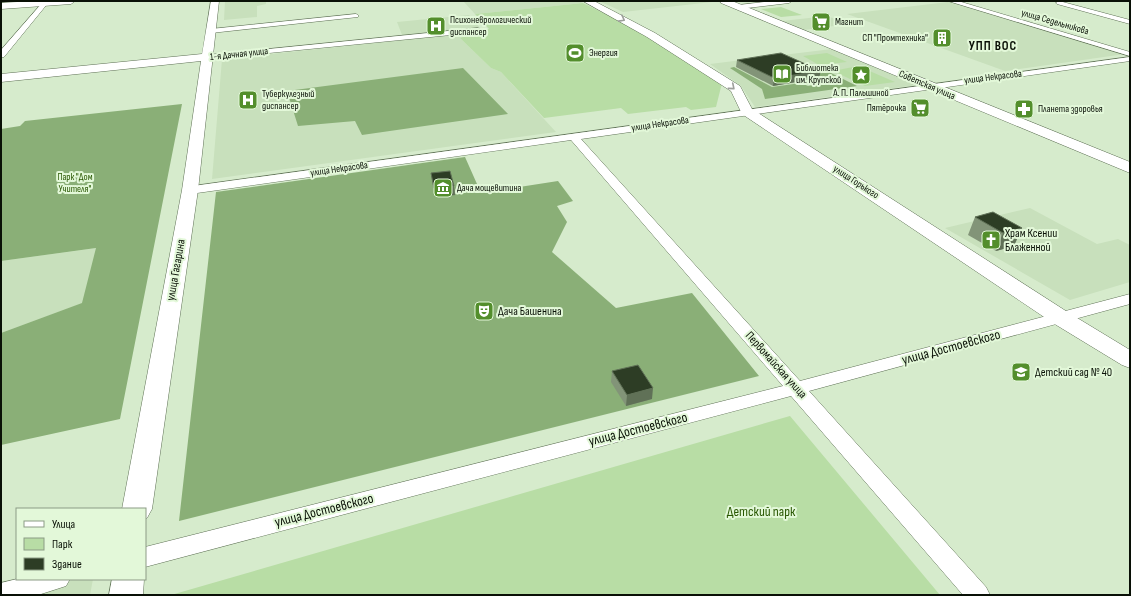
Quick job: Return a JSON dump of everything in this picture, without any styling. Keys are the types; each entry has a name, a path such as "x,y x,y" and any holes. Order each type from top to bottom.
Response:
{"street":[{"path":"1,6 71,1"},
{"name":"улица Гагарина","path":"137,508 190,190 215,1"},
{"path":"588,1 651,35 736,89 747,111"},
{"name":"Советская улица","path":"724,1 1130,168"},
{"path":"739,7 789,1"},
{"name":"улица Седельникова","path":"951,1 1130,54"},
{"path":"1,55 45,3"},
{"path":"1059,3 1130,22"},
{"path":"211,31 356,16"},
{"name":"1-я Дачная улица","path":"1,78 478,30"},
{"path":"7,37 18,36"},
{"name":"улица Некрасова","path":"190,190 747,111 1130,59"},
{"name":"улица Горького","path":"747,111 1061,318 1130,360"},
{"name":"Первомайская улица","path":"573,136 797,388 978,595"},
{"name":"улица Достоевского","path":"146,556 797,388 1130,299"},
{"path":"1,594 54,580"},
{"path":"126,595 128,580"}],"shaded area":[{"path":"225,1 266,1 266,4 257,6 257,17 224,20"},
{"path":"463,1 579,1 583,3 475,14"},
{"path":"599,1 710,1 712,2 623,12"},
{"path":"948,2 1125,54 1005,71 847,14"},
{"path":"469,15 482,30 460,38 491,68 501,72 556,132 212,179 222,59 404,40 397,22"},
{"path":"827,16 849,24 803,30 782,21"},
{"path":"832,49 916,85 755,107 741,86 710,64"},
{"path":"1030,208 1097,244 1118,239 1130,245 1130,282 1070,300 945,228"},
{"path":"97,248 83,303 1,333 1,261"},
{"path":"72,580 93,580 90,595 19,595"}],"green space":[{"name":"Энергия","path":"583,3 632,27 722,83 716,107 691,110 686,107 628,114 621,108 544,118 501,72 491,68 460,38 489,29 475,14"},
{"path":"781,7 802,15 781,17 761,9"},
{"path":"827,53 847,62 819,65 803,56"},
{"path":"858,66 895,82 865,86 833,71"},
{"path":"734,67 772,87 801,83 808,86 830,82 816,74 829,72 857,86 765,99 762,89 730,68"},
{"path":"463,68 508,114 362,135 355,121 298,126 287,91"},
{"name":"Парк \"Дом Учителя\"","path":"182,104 120,419 1,445 1,333 82,303 96,248 1,261 1,129 20,126 25,121"},
{"path":"465,157 481,193 558,181 573,201 557,206 567,222 552,252 616,308 692,293 759,376 179,521 216,192"},
{"name":"Детский парк","path":"790,416 940,595 171,595"}],"building":[{"path":"781,53 821,71 774,78 737,60"},
{"path":"450,171 454,186 434,188 431,173"},
{"path":"993,212 1022,228 1003,233 975,217"},
{"path":"638,365 653,388 627,395 612,371"}],"place":[{"name":"Магнит","path":"821,22"},
{"name":"Психоневрологический диспансер","path":"436,26"},
{"name":"СП \"Промтехника\"","path":"942,38"},
{"name":"Энергия","path":"575,53"},
{"name":"Библиотека им. Крупской","path":"782,74"},
{"name":"А. П. Пальшиной","path":"861,75"},
{"name":"Туберкулезный диспансер","path":"248,100"},
{"name":"Пятёрочка","path":"920,108"},
{"name":"Планета здоровья","path":"1024,109"},
{"name":"Дача мощевитина","path":"443,188"},
{"name":"Храм Ксении Блаженной","path":"991,240"},
{"name":"Дача Башенина","path":"484,311"},
{"name":"Детский сад № 40","path":"1021,372"}],"district":[{"name":"УПП ВОС","path":"993,46"}]}
